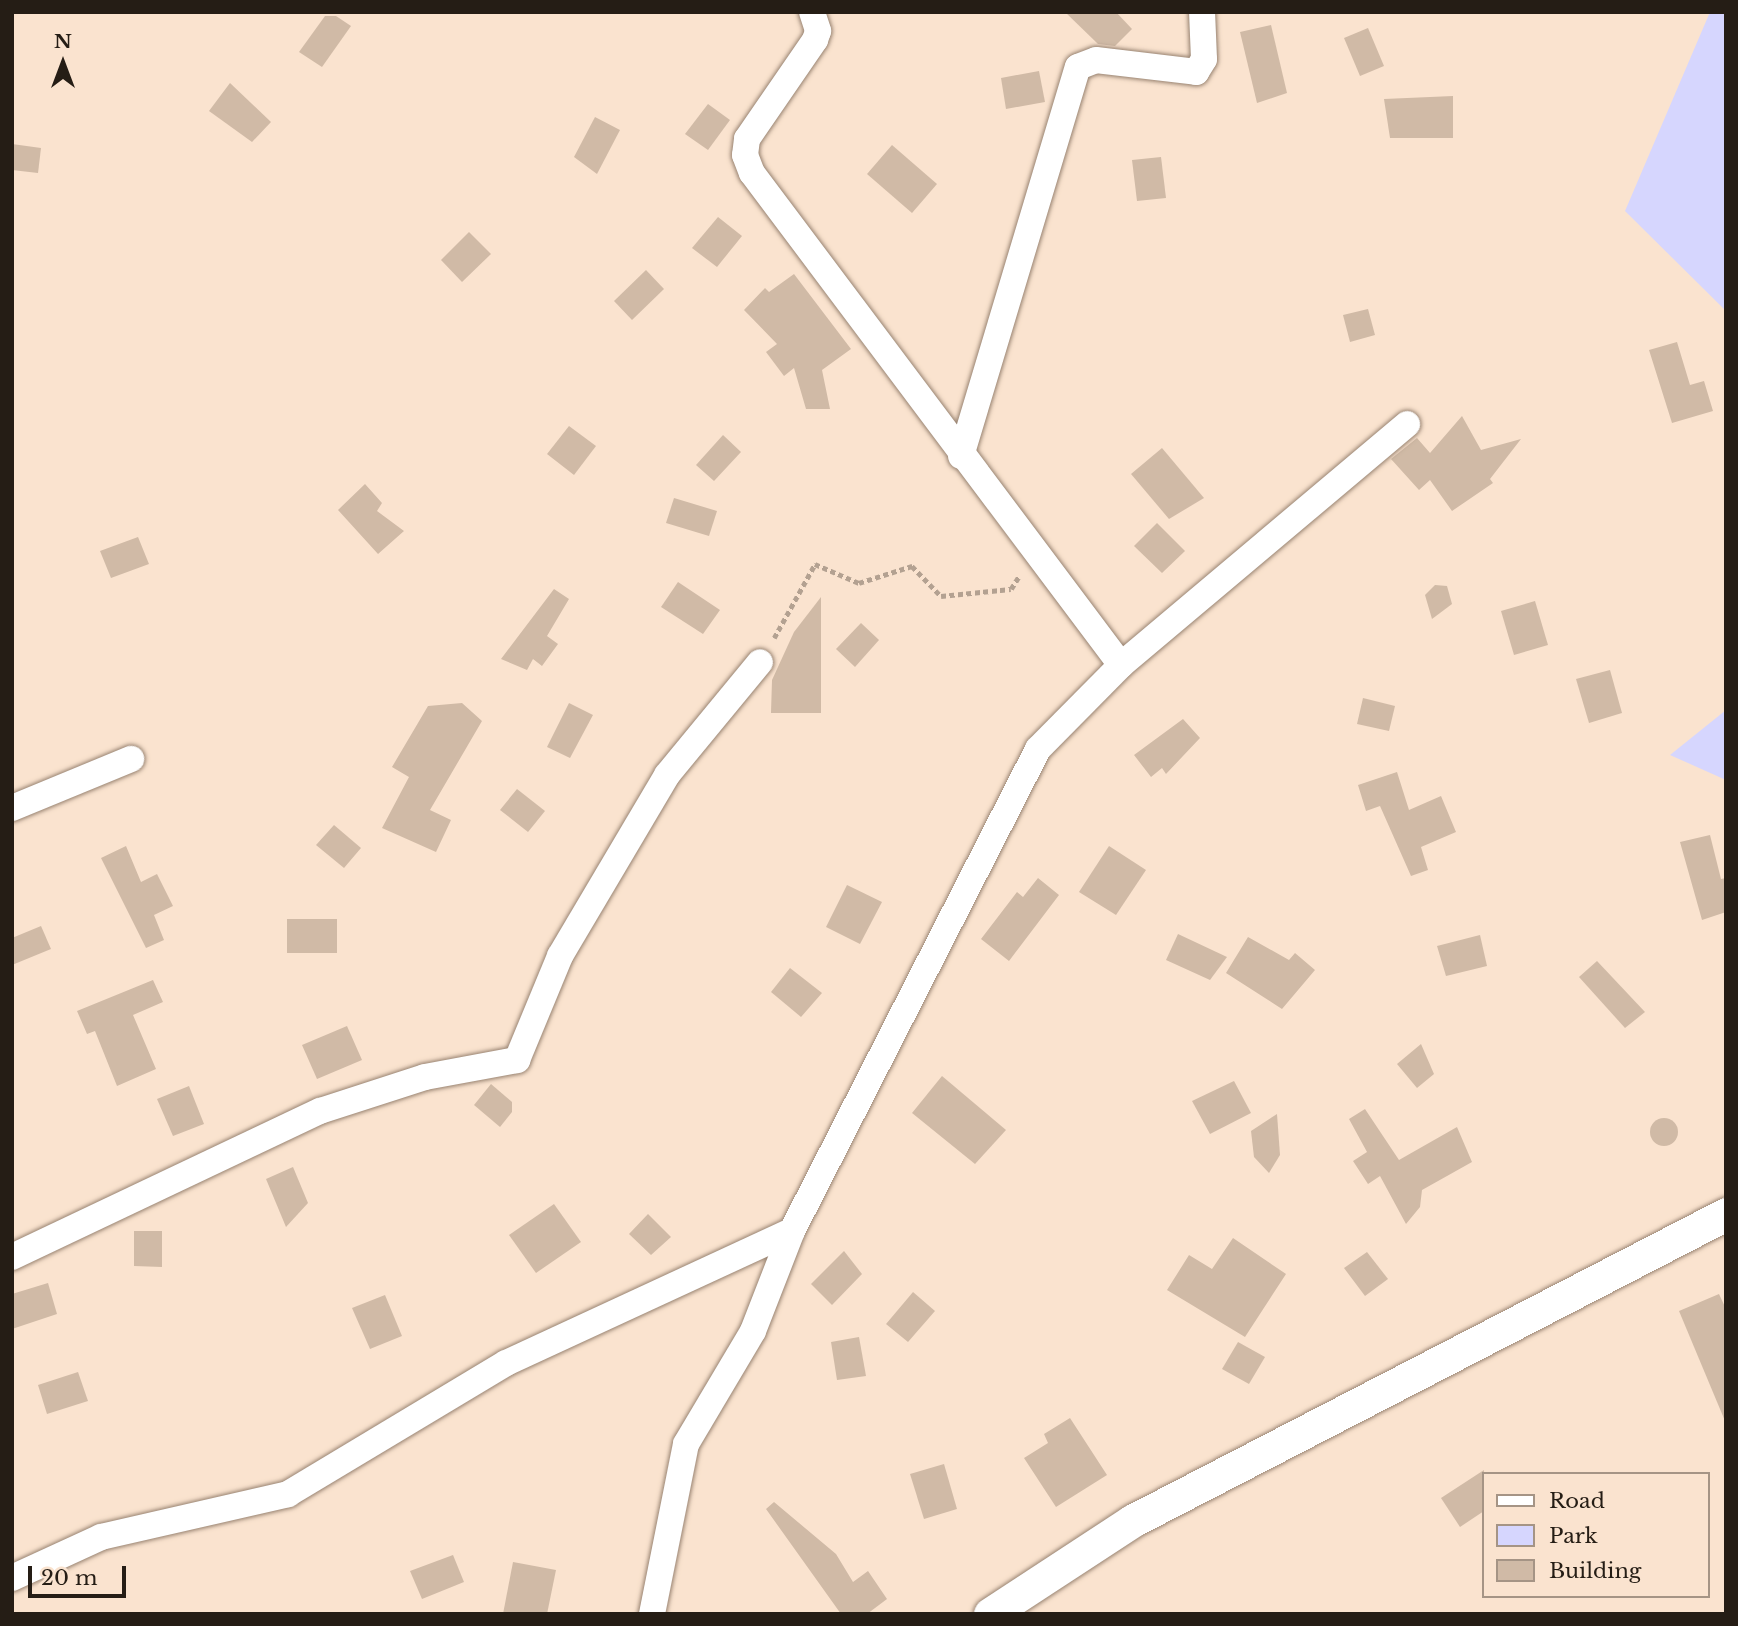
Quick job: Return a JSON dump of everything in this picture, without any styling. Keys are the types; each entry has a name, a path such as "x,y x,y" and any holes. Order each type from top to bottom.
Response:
{"street":[{"path":"812,12 818,31 815,40 747,139 745,155 752,173 961,456 1035,548 1121,665"},
{"path":"961,456 1078,67 1096,60 1196,72 1204,59 1202,12"},
{"path":"652,1614 686,1444 753,1331 792,1231 1028,766 1048,734 1121,665 1407,424"},
{"path":"12,1257 320,1111 425,1077 517,1060 560,956 667,775 760,662"},
{"path":"12,808 131,759"},
{"path":"990,1614 1132,1521 1726,1214"},
{"path":"12,1578 101,1537 288,1494 506,1363 792,1231"}],"path":[{"path":"760,662 815,564 859,583 912,566 941,596 1011,589 1035,548"}],"green space":[{"path":"1710,12 1726,12 1726,311 1625,211"},
{"path":"1726,710 1726,780 1670,755"}],"building":[{"path":"1065,12 1116,12 1132,29 1115,46 1098,44"},
{"path":"325,16 336,16 351,26 322,67 299,52"},
{"path":"1271,25 1287,93 1257,103 1240,32"},
{"path":"1368,28 1384,66 1360,76 1344,38"},
{"path":"1039,71 1045,102 1006,109 1001,78"},
{"path":"230,83 271,122 252,142 209,111"},
{"path":"1453,96 1453,138 1390,138 1384,99"},
{"path":"708,104 730,120 708,150 685,134"},
{"path":"595,117 620,130 597,174 574,157"},
{"path":"12,144 41,148 38,173 12,170"},
{"path":"892,145 937,184 912,213 867,174"},
{"path":"1161,157 1166,198 1137,201 1132,160"},
{"path":"718,217 742,236 717,267 692,248"},
{"path":"469,232 491,254 462,282 441,260"},
{"path":"646,270 664,289 632,320 614,301"},
{"path":"794,274 851,349 822,370 830,409 806,409 794,368 784,376 766,352 777,344 744,310 765,288 769,292"},
{"path":"1368,309 1375,335 1350,342 1343,315"},
{"path":"1677,342 1690,385 1704,381 1713,411 1672,423 1649,350"},
{"path":"1462,416 1481,450 1521,439 1490,479 1493,483 1452,511 1430,480 1419,490 1391,459 1417,438 1430,453"},
{"path":"569,426 596,446 574,475 547,454"},
{"path":"723,435 741,452 714,481 696,465"},
{"path":"1162,448 1204,498 1169,519 1131,474"},
{"path":"365,484 382,503 377,511 404,531 378,554 338,510"},
{"path":"674,498 717,511 709,536 666,523"},
{"path":"1157,523 1185,551 1162,573 1134,546"},
{"path":"138,537 149,564 111,578 100,551"},
{"path":"678,582 720,610 703,634 661,607"},
{"path":"1435,585 1447,586 1452,604 1432,619 1425,595"},
{"path":"554,589 569,599 547,636 558,644 542,666 533,659 527,670 501,659"},
{"path":"821,597 821,713 771,713 772,680 794,632"},
{"path":"1535,601 1548,645 1514,655 1501,611"},
{"path":"861,623 879,640 855,667 836,649"},
{"path":"1610,670 1622,713 1589,723 1576,679"},
{"path":"1363,698 1395,706 1389,731 1357,724"},
{"path":"462,703 482,721 430,810 451,820 436,852 382,828 409,777 392,767 428,706"},
{"path":"569,703 593,715 570,758 547,747"},
{"path":"1183,719 1200,738 1166,774 1162,768 1151,777 1134,755"},
{"path":"1397,772 1409,810 1441,796 1456,832 1421,847 1428,870 1411,876 1380,806 1366,811 1358,785"},
{"path":"517,789 545,811 528,832 500,810"},
{"path":"334,825 361,848 344,868 316,845"},
{"path":"1710,835 1721,879 1726,878 1726,912 1702,920 1680,842"},
{"path":"126,846 141,882 157,874 173,906 154,915 164,940 146,948 101,858"},
{"path":"1109,846 1146,870 1116,915 1079,892"},
{"path":"1038,878 1059,895 1009,961 981,939 1017,892 1023,897"},
{"path":"847,885 882,902 860,944 826,927"},
{"path":"287,919 337,919 337,953 287,953"},
{"path":"41,926 51,949 12,965 12,938"},
{"path":"1178,934 1227,957 1210,980 1166,960"},
{"path":"1480,935 1487,966 1446,976 1437,946"},
{"path":"1248,937 1289,960 1295,953 1315,970 1282,1009 1226,973"},
{"path":"1597,961 1645,1012 1625,1028 1579,977"},
{"path":"790,968 822,993 801,1017 771,992"},
{"path":"153,980 163,1002 133,1015 156,1069 117,1086 95,1031 87,1034 77,1011"},
{"path":"347,1026 362,1060 317,1079 302,1045"},
{"path":"1421,1044 1434,1074 1417,1088 1397,1064"},
{"path":"942,1076 1006,1130 975,1164 912,1113"},
{"path":"1234,1081 1251,1113 1210,1134 1192,1101"},
{"path":"491,1084 512,1102 512,1112 500,1127 474,1105"},
{"path":"189,1086 204,1124 173,1136 157,1099"},
{"path":"1365,1109 1399,1160 1457,1127 1472,1162 1422,1190 1420,1207 1406,1224 1380,1176 1368,1184 1353,1161 1367,1152 1349,1119"},
{"path":"1277,1114 1280,1155 1269,1173 1254,1157 1251,1131"},
{"path":"1664,1118 1674,1122 1678,1132 1674,1142 1664,1146 1654,1142 1650,1132 1654,1122"},
{"path":"293,1167 308,1203 286,1227 266,1179"},
{"path":"554,1204 581,1242 536,1273 509,1235"},
{"path":"648,1214 671,1237 651,1255 629,1234"},
{"path":"134,1231 162,1231 162,1267 134,1266"},
{"path":"1233,1238 1286,1274 1245,1337 1167,1290 1189,1255 1212,1269"},
{"path":"844,1251 862,1274 832,1305 811,1284"},
{"path":"1367,1252 1388,1279 1365,1296 1344,1268"},
{"path":"48,1283 57,1314 12,1329 12,1294"},
{"path":"913,1292 935,1311 908,1342 886,1324"},
{"path":"1719,1294 1726,1309 1725,1421 1679,1311"},
{"path":"385,1295 402,1336 370,1349 352,1308"},
{"path":"859,1337 866,1376 837,1380 831,1342"},
{"path":"1238,1342 1265,1357 1249,1384 1222,1369"},
{"path":"78,1372 88,1401 47,1414 38,1385"},
{"path":"1070,1418 1107,1475 1056,1507 1024,1458 1048,1443 1044,1434"},
{"path":"944,1464 957,1509 924,1519 910,1474"},
{"path":"1484,1470 1482,1512 1460,1527 1441,1498"},
{"path":"774,1502 836,1554 853,1582 868,1571 887,1599 867,1614 841,1614 766,1509"},
{"path":"453,1555 464,1582 422,1599 410,1571"},
{"path":"513,1562 556,1570 547,1614 503,1614"}]}
